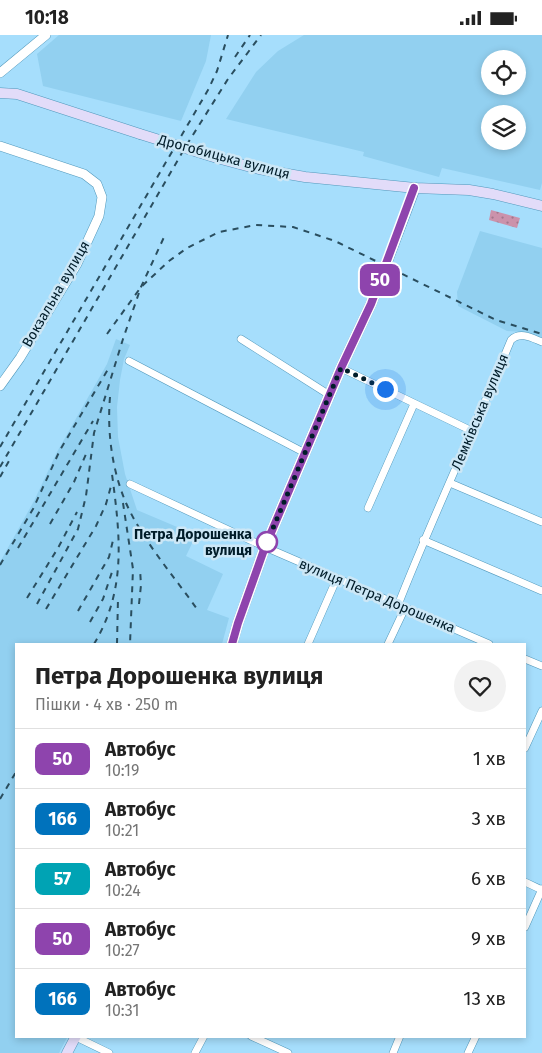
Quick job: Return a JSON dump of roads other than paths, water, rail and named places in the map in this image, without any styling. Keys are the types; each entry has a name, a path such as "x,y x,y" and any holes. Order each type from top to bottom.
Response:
{"main road":[{"name":"Дрогобицька вулиця","path":"0,93 17,94 218,158 290,175 414,188 475,191 542,206"},
{"path":"232,643 265,547 341,368 371,304 414,188"},
{"path":"67,1053 75,1038"}],"street":[{"path":"0,73 46,35"},
{"name":"Вокзальна вулиця","path":"0,146 84,174 97,183 102,197 99,216 77,264 20,358 0,385"},
{"name":"Лемківська вулиця","path":"388,643 423,541 511,340 517,335 521,335 542,342"},
{"path":"241,339 330,395"},
{"path":"129,361 305,453"},
{"path":"341,368 472,431"},
{"path":"368,508 414,403"},
{"name":"Лемківська вулиця","path":"450,483 542,522"},
{"name":"вулиця Петра Дорошенка","path":"130,484 265,547 487,643"},
{"path":"423,541 542,591"},
{"path":"308,643 337,579"},
{"path":"526,659 542,666"},
{"path":"526,744 542,711"},
{"path":"526,882 542,890 526,925"},
{"path":"78,1038 109,1053"},
{"path":"195,1053 203,1038"},
{"path":"255,1038 288,1053"},
{"path":"392,1053 399,1038"},
{"path":"468,1053 475,1038"}],"railway":[{"path":"0,447 208,90 217,71 228,35"},
{"path":"235,57 250,35"},
{"path":"0,467 186,146 228,79 261,35"},
{"path":"107,334 141,287 169,261 187,248 219,232 256,225 293,227 335,241 496,320 542,334"},
{"path":"37,604 78,529 86,496 94,433 141,287 165,235"},
{"path":"0,565 33,509 60,450 110,366"},
{"path":"110,397 109,424 112,451 117,477 126,503 141,531 197,609"},
{"path":"18,548 93,421"},
{"path":"50,524 74,482 86,454"},
{"path":"0,477 9,461"},
{"path":"95,643 105,623 112,603 116,582 119,540 112,474"},
{"path":"46,609 96,526 106,504 111,486"},
{"path":"123,503 133,569 130,643"},
{"path":"27,598 58,548 77,512"},
{"path":"78,611 109,557 114,536"},
{"path":"139,604 140,569"},
{"path":"90,622 103,599 112,572"},
{"path":"117,643 118,598"},
{"path":"0,799 15,774"}],"place":[{"name":"Петра Дорошенка вулиця","path":"267,542"}]}
